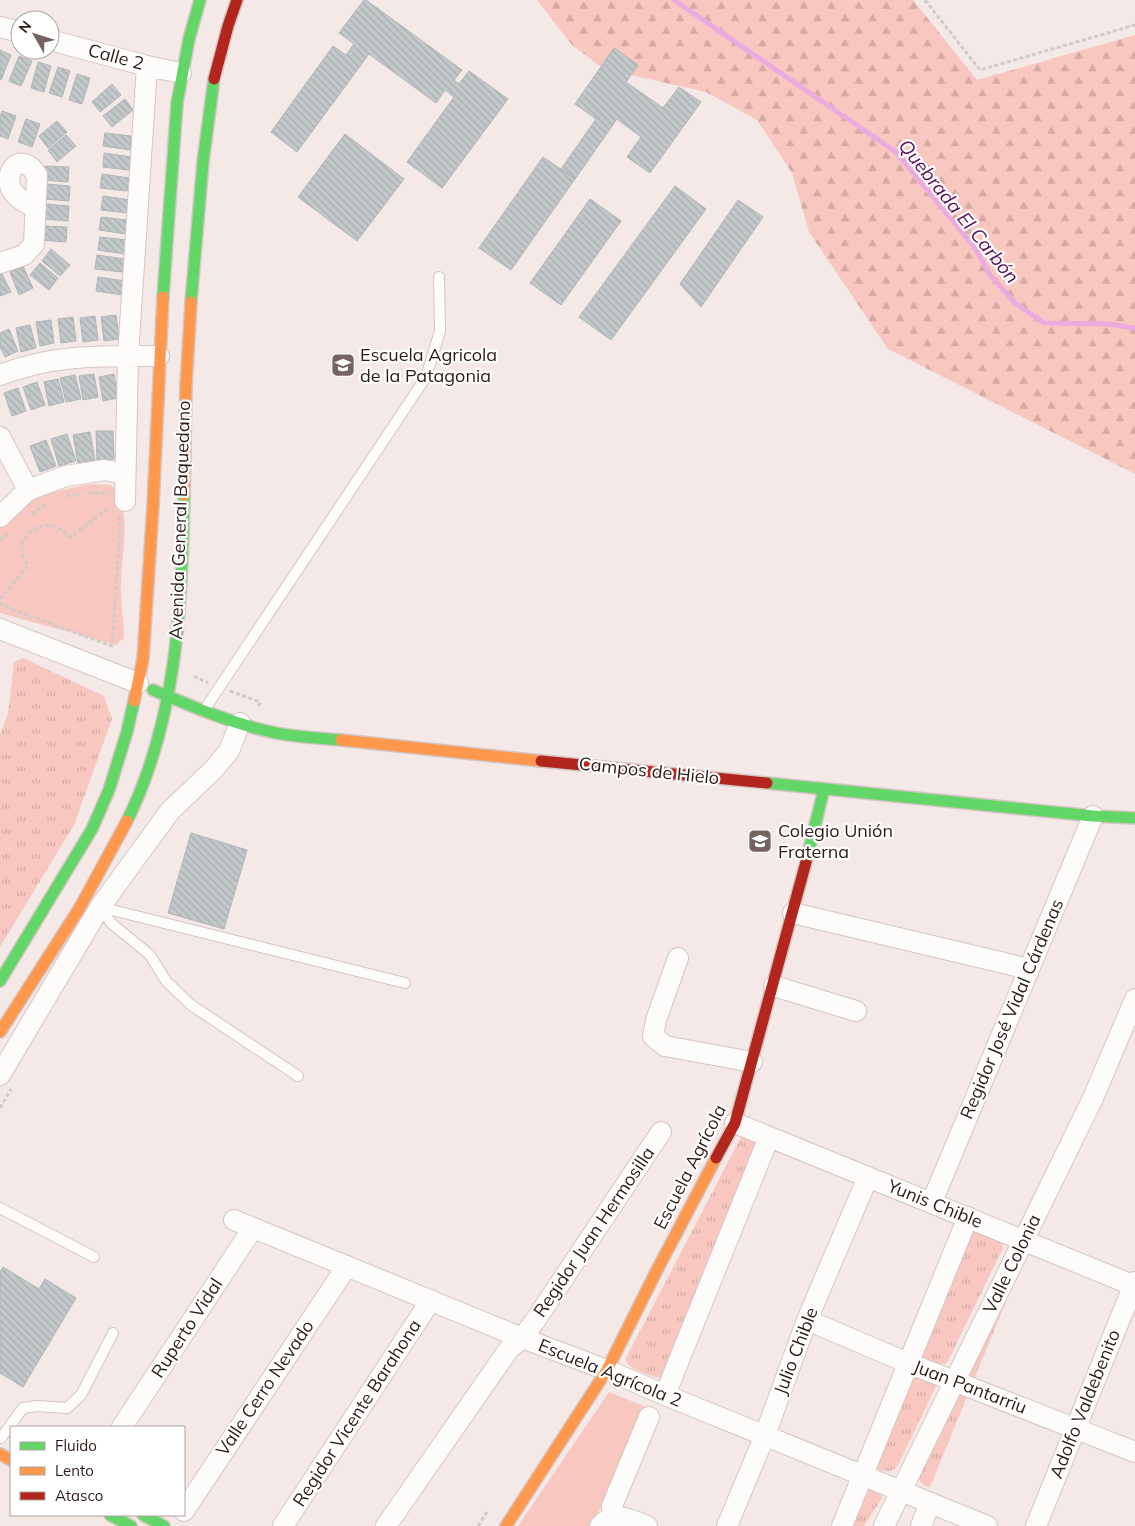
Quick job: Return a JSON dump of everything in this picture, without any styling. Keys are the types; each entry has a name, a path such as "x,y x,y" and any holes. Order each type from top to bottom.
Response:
{"main road":[{"name":"Avenida General Baquedano","path":"0,981 92,830 109,790 127,732 143,659 159,356 177,103 189,39 200,0"},
{"name":"Avenida General Baquedano","path":"0,1032 84,900 114,848 147,776 169,697 178,629 181,584 186,386 200,187 208,108 225,33 237,2"},
{"name":"Campos de Hielo","path":"138,683 169,697 240,723 281,734 1093,816 1135,818"},
{"name":"Escuela Agrícola","path":"506,1526 607,1370 656,1272 735,1124 774,986 824,789"},
{"path":"112,1516 131,1526"},
{"path":"145,1516 164,1526"}],"street":[{"name":"Calle 2","path":"60,43 182,73"},
{"path":"116,504 124,474 128,356 148,66"},
{"path":"0,264 24,255 34,244 36,208"},
{"path":"0,375 62,358 159,356"},
{"path":"0,437 28,490"},
{"path":"6,523 28,490 66,476 105,470 124,474"},
{"path":"0,629 138,683"},
{"path":"0,1075 100,907 170,811 214,769 229,751 240,723"},
{"name":"Regidor José Vidal Cárdenas","path":"932,1202 1093,816"},
{"path":"793,913 1029,970"},
{"path":"678,958 656,1020 653,1036 665,1046 752,1062"},
{"path":"774,986 856,1011"},
{"name":"Valle Colonia","path":"884,1526 1093,1098 1135,999"},
{"name":"Yunis Chible","path":"735,1124 1134,1284"},
{"name":"Regidor Juan Hermosilla","path":"386,1526 509,1349 522,1338 536,1320 661,1132"},
{"path":"665,1395 769,1137"},
{"name":"Julio Chible","path":"727,1526 765,1435 807,1320 868,1177"},
{"path":"842,1526 968,1217"},
{"name":"Escuela Agrícola 2","path":"234,1220 987,1526"},
{"name":"Ruperto Vidal","path":"123,1426 253,1228"},
{"name":"Valle Cerro Nevado","path":"185,1509 347,1266"},
{"name":"Adolfo Valdebenito","path":"1036,1526 1134,1284"},
{"name":"Regidor Vicente Barahona","path":"283,1526 431,1300"},
{"name":"Juan Pantarriu","path":"807,1320 908,1363 1135,1452"},
{"path":"606,1521 649,1416"},
{"path":"921,1526 930,1503"},
{"path":"606,1521 624,1516 647,1526"}],"lane":[{"path":"204,710 426,377 440,331 439,277"},
{"path":"100,907 405,983"},
{"path":"100,907 111,923 150,955 166,981 191,1005 298,1076"},
{"path":"0,1208 94,1257"},
{"path":"13,1426 24,1408 37,1406 66,1408 81,1395 113,1333"}],"path":[{"path":"925,0 980,70 1135,25"},
{"path":"64,497 89,492 111,494 116,504 120,528 112,646 16,611 0,601 28,566 22,550 25,538 34,528 48,525 55,526 70,537 116,504"},
{"path":"31,514 56,498"},
{"path":"0,540 6,523"},
{"path":"478,1526 489,1510"}],"green space":[{"path":"537,0 913,0 977,80 1135,35 1135,474 888,349 809,232 792,173 757,120 706,92 604,69 572,45"},
{"path":"91,484 111,485 118,496 124,519 125,532 121,590 124,638 116,645 0,613 0,526 13,514 38,498 57,491"},
{"path":"23,658 104,696 112,719 74,825 0,947 0,734 8,714 14,662"},
{"path":"741,1137 749,1137 757,1145 663,1378 640,1372 627,1363 626,1358"},
{"path":"968,1228 1002,1242 1003,1248 948,1361 945,1364 935,1363 925,1359 920,1354"},
{"path":"1023,1260 930,1487 925,1486 918,1476"},
{"path":"907,1373 940,1378 898,1465 893,1470 884,1471 874,1467"},
{"path":"609,1392 646,1407 615,1486 589,1526 518,1526"},
{"path":"864,1487 881,1493 882,1498 864,1526 847,1526"}],"building":[{"path":"364,0 462,70 454,80 459,84 469,71 508,99 442,188 407,162 454,97 445,90 436,103 369,54 297,152 271,132 333,46 346,55 354,44 339,33"},
{"path":"614,48 638,65 626,82 663,108 679,87 701,102 650,173 627,157 641,137 617,119 575,179 561,169 596,119 575,104"},
{"path":"0,50 10,55 10,58 0,80"},
{"path":"17,60 32,61 21,86 9,81"},
{"path":"38,62 51,66 44,92 31,88"},
{"path":"58,67 70,71 62,97 49,93"},
{"path":"77,74 90,78 82,104 69,100"},
{"path":"112,84 121,95 100,112 92,102"},
{"path":"125,99 133,110 112,127 103,116"},
{"path":"2,111 16,116 8,139 0,136"},
{"path":"26,119 40,124 32,147 18,142"},
{"path":"57,121 67,132 48,148 39,136"},
{"path":"105,133 131,136 130,150 103,146"},
{"path":"345,134 404,179 357,241 298,197"},
{"path":"66,135 76,146 57,162 48,150"},
{"path":"104,153 131,157 129,170 103,167"},
{"path":"543,157 575,179 511,270 479,248"},
{"path":"45,166 69,167 68,182 44,180"},
{"path":"102,174 129,178 127,191 100,188"},
{"path":"46,184 70,186 69,201 45,199"},
{"path":"675,186 706,209 611,340 579,317"},
{"path":"103,196 130,200 128,213 101,210"},
{"path":"590,199 621,221 561,305 530,283"},
{"path":"738,200 763,217 701,307 680,284"},
{"path":"45,204 69,206 68,221 44,219"},
{"path":"101,217 127,220 126,234 99,230"},
{"path":"43,226 67,227 66,242 42,240"},
{"path":"100,237 127,240 125,254 98,250"},
{"path":"51,249 70,265 60,276 42,261"},
{"path":"97,255 124,259 122,272 95,269"},
{"path":"40,263 58,278 49,290 30,275"},
{"path":"23,266 33,288 19,295 10,272"},
{"path":"0,270 11,292 0,296"},
{"path":"98,277 125,281 123,295 96,291"},
{"path":"116,315 119,339 104,341 101,317"},
{"path":"95,316 98,340 83,342 80,318"},
{"path":"73,317 76,341 61,343 58,319"},
{"path":"51,320 54,343 40,346 36,322"},
{"path":"30,325 36,348 21,352 16,328"},
{"path":"9,329 18,351 5,357 0,347 0,333"},
{"path":"94,374 98,397 83,400 79,376"},
{"path":"114,374 118,398 103,401 99,377"},
{"path":"75,375 81,399 66,402 60,378"},
{"path":"58,379 64,402 49,406 44,382"},
{"path":"37,382 45,405 31,410 23,387"},
{"path":"18,388 26,411 12,416 4,393"},
{"path":"96,431 113,431 114,459 97,460"},
{"path":"90,432 95,460 78,463 73,435"},
{"path":"67,434 76,461 59,466 51,439"},
{"path":"46,440 56,466 40,472 30,446"},
{"path":"191,833 247,850 224,929 168,913"},
{"path":"3,1267 39,1289 45,1279 76,1298 23,1387 0,1373 0,1272"}],"waterway":[{"name":"Quebrada El Carbón","path":"674,0 896,152 975,248 991,276 1015,303 1044,323 1108,324 1135,328"}],"traffic: fast":[{"path":"163,297 177,103 189,39 200,0"},
{"path":"191,302 203,162 214,79"},
{"path":"127,821 144,783 157,743 166,703 178,620 184,495"},
{"path":"153,690 244,725 292,736 341,740"},
{"path":"0,981 92,829 109,790 127,732 134,701"},
{"path":"767,783 1093,816 1135,818"},
{"path":"806,862 824,789"},
{"path":"112,1516 131,1526"},
{"path":"145,1516 164,1526"}],"traffic: slow":[{"path":"134,701 143,659 153,506 163,297"},
{"path":"184,495 186,386 191,302"},
{"path":"341,740 541,761"},
{"path":"0,1032 79,909 127,821"},
{"path":"506,1526 607,1370 716,1158"},
{"path":"0,1454 10,1459"}],"traffic: jam":[{"path":"214,79 237,0"},
{"path":"541,761 767,783"},
{"path":"716,1158 735,1123 806,862"}],"place":[{"name":"Escuela Agricola de la Patagonia","path":"343,365"},
{"name":"Colegio Unión Fraterna","path":"760,841"}]}
